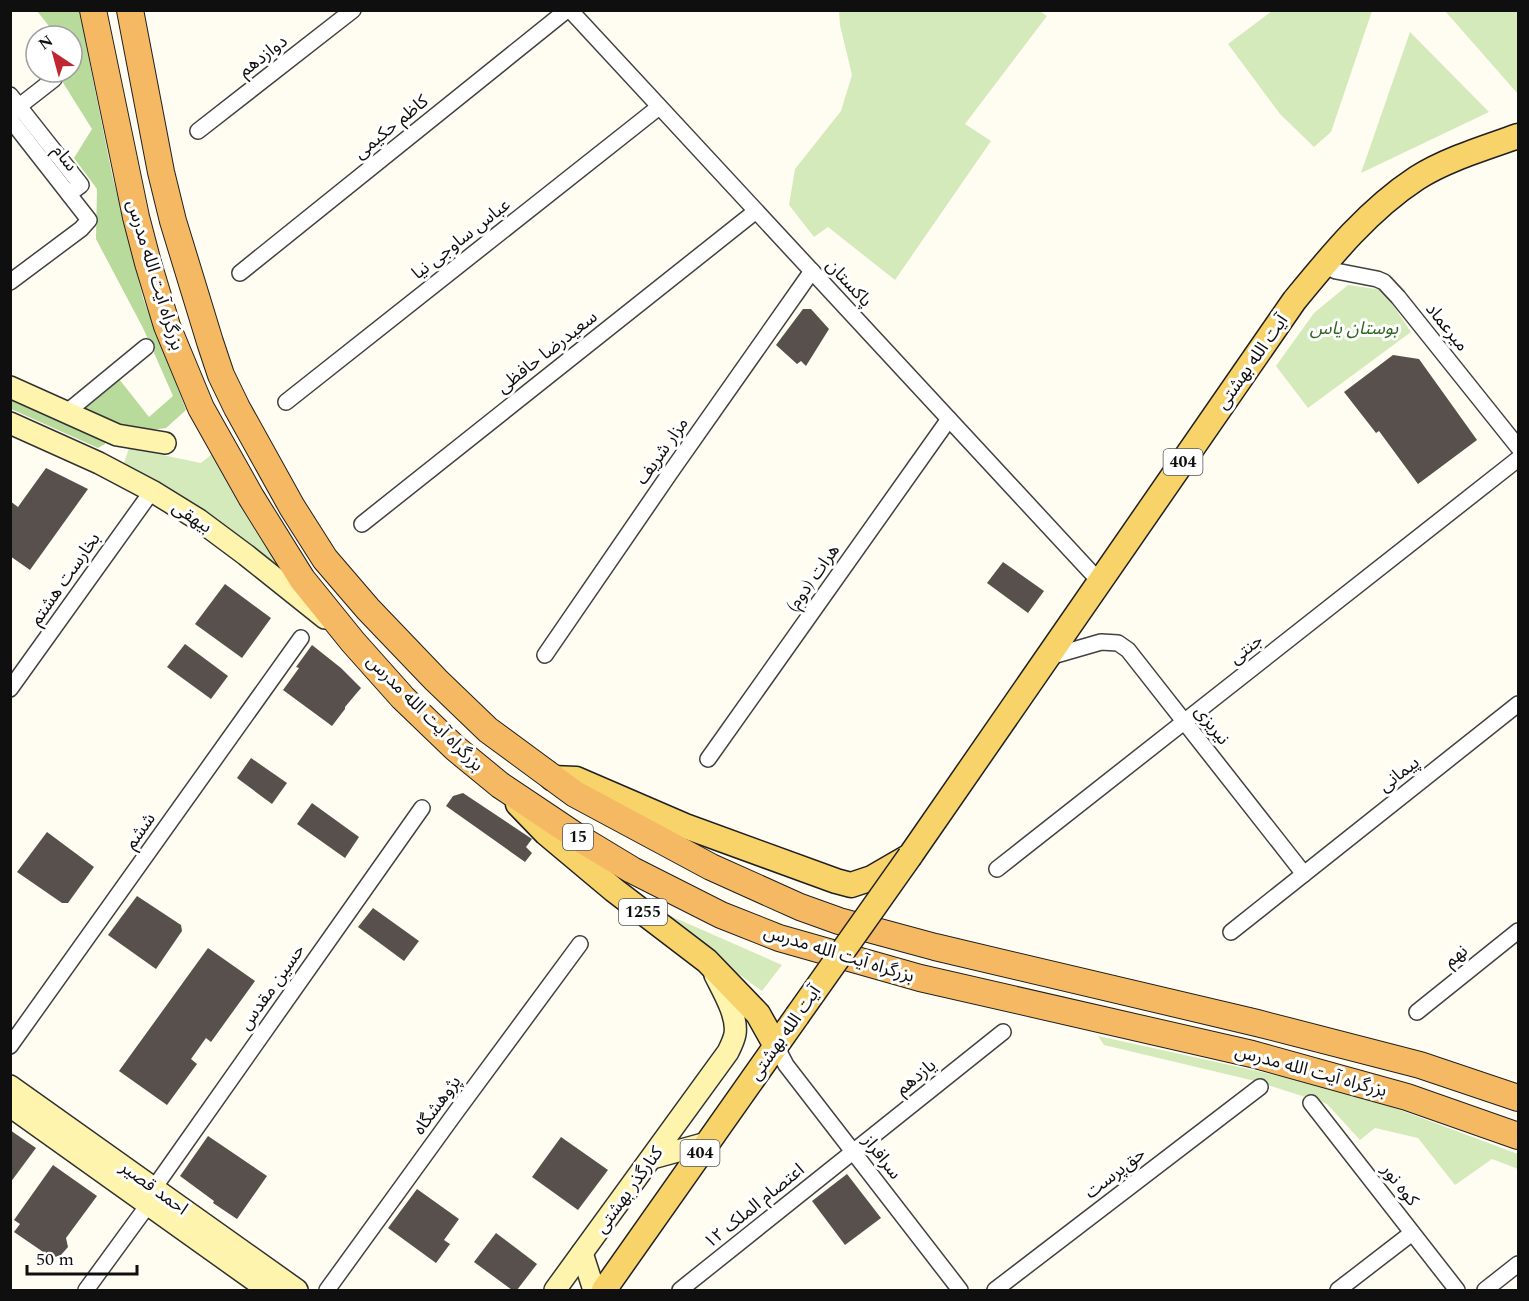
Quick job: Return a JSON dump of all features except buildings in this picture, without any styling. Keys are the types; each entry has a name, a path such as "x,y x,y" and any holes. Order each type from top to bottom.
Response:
{"highway":[{"name":"بزرگراه آیت الله مدرس","path":"93,10 135,217 167,326 201,408 251,497 302,579 353,642 418,712 455,748 500,785 632,870 721,915 779,938 920,978 1252,1054 1407,1097 1518,1136"},
{"name":"بزرگراه آیت الله مدرس","path":"130,10 161,172 173,221 195,298 221,375 237,408 258,449 325,559 361,601 436,680 488,730 575,794 711,867 800,907 839,921 1420,1065 1518,1098"}],"main road":[{"name":"آیت الله بهشتی","path":"603,1290 910,856 1058,654 1100,582 1294,301 1323,265 1388,200 1418,178 1454,160 1518,136"},
{"path":"10,387 117,435 165,443"},
{"name":"بیهقی","path":"10,423 99,463 152,491 199,520 353,642"},
{"path":"99,463 105,463 115,457 120,446 117,435"},
{"path":"552,778 576,779 686,826 851,885 872,878 910,856"},
{"name":"1255","path":"500,785 546,833 614,890 707,962 758,1014 776,1046"},
{"name":"کنارگذر بهشتی","path":"555,1290 724,1059 735,1036 735,1026 728,1000 707,962"},
{"name":"احمد قصیر","path":"10,1086 268,1290"},
{"name":"احمد قصیر","path":"10,1106 297,1290"},
{"path":"652,1158 707,1143"},
{"path":"582,1253 594,1290"}],"street":[{"name":"دوازدهم","path":"198,131 353,10"},
{"name":"پاکستان","path":"568,10 1100,582"},
{"name":"کاظم حکیمی","path":"240,273 568,10"},
{"path":"46,84 13,105 75,189"},
{"name":"عباس ساوجی نیا","path":"286,402 659,107"},
{"name":"سام","path":"10,119 75,189 89,220 81,229 10,282"},
{"name":"سعیدرضا حافظی","path":"362,524 756,211"},
{"name":"میرعماد","path":"1323,265 1336,271 1384,282 1518,447"},
{"name":"مزار شریف","path":"545,655 812,272"},
{"path":"67,412 146,347"},
{"name":"هرات (دوم)","path":"708,759 949,419"},
{"name":"جنتی","path":"997,869 1518,459"},
{"name":"بخارست هشتم","path":"10,689 152,491"},
{"name":"ششم","path":"10,1046 301,638"},
{"name":"نیریزی","path":"1058,654 1101,642 1119,643 1128,650 1305,874"},
{"name":"پیمانی","path":"1305,874 1518,704"},
{"name":"حسین مقدس","path":"86,1290 422,808"},
{"path":"1231,932 1305,874"},
{"name":"نهم","path":"1417,1012 1518,931"},
{"name":"پژوهشگاه","path":"327,1290 580,944"},
{"name":"یازدهم","path":"853,1152 1003,1032"},
{"name":"سرافراز","path":"776,1046 786,1065 960,1290"},
{"name":"حق‌پرست","path":"995,1290 1260,1087"},
{"name":"کوه نور","path":"1311,1103 1457,1290"},
{"name":"اعتصام الملک ۱۲","path":"680,1290 853,1152"},
{"path":"1338,1290 1412,1233"},
{"path":"1485,1290 1518,1264"}],"green space":[{"path":"1038,10 1047,16 965,124 991,141 895,280 828,227 814,237 789,205 795,169 841,111 852,75 840,25 839,11"},
{"path":"37,11 81,11 83,24 47,24"},
{"path":"1272,11 1372,11 1331,132 1314,147 1280,114 1228,44"},
{"path":"1445,11 1518,11 1518,94"},
{"path":"84,29 112,174 143,298 186,410 166,428 142,431 118,427 81,411 119,379 149,417 173,396 143,328 96,239 97,189 74,158 92,129 64,84 84,84"},
{"path":"1410,32 1489,112 1361,173"},
{"name":"بوستان یاس","path":"1348,285 1383,290 1411,332 1308,408 1276,366 1314,313"},
{"path":"11,396 105,439 105,444 98,448 11,409"},
{"path":"129,448 201,463 212,454 241,508 288,582 122,469"},
{"path":"657,910 782,965 762,991 653,912"},
{"path":"1098,1036 1352,1092 1518,1154 1518,1169 1492,1159 1455,1185 1418,1138 1375,1128 1360,1140 1327,1104 1255,1081 1104,1045"}]}
